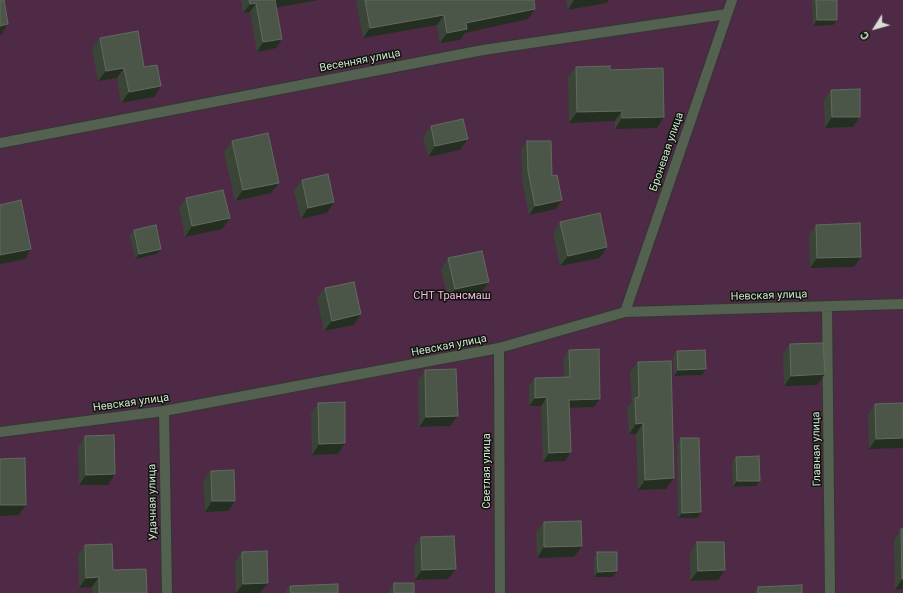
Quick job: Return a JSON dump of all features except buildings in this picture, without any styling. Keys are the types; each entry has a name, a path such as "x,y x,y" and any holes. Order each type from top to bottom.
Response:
{"street":[{"name":"Броневая улица","path":"625,312 732,0"},
{"name":"Весенняя улица","path":"0,143 483,50 727,14"},
{"name":"Невская улица","path":"0,432 164,411 499,348 625,312 903,304"},
{"name":"Главная улица","path":"828,306 830,593"},
{"name":"Светлая улица","path":"499,348 500,593"},
{"name":"Удачная улица","path":"164,411 167,593"}],"green space":[{"name":"СНТ Трансмаш","path":"0,0 903,0 903,593 0,593"}]}
